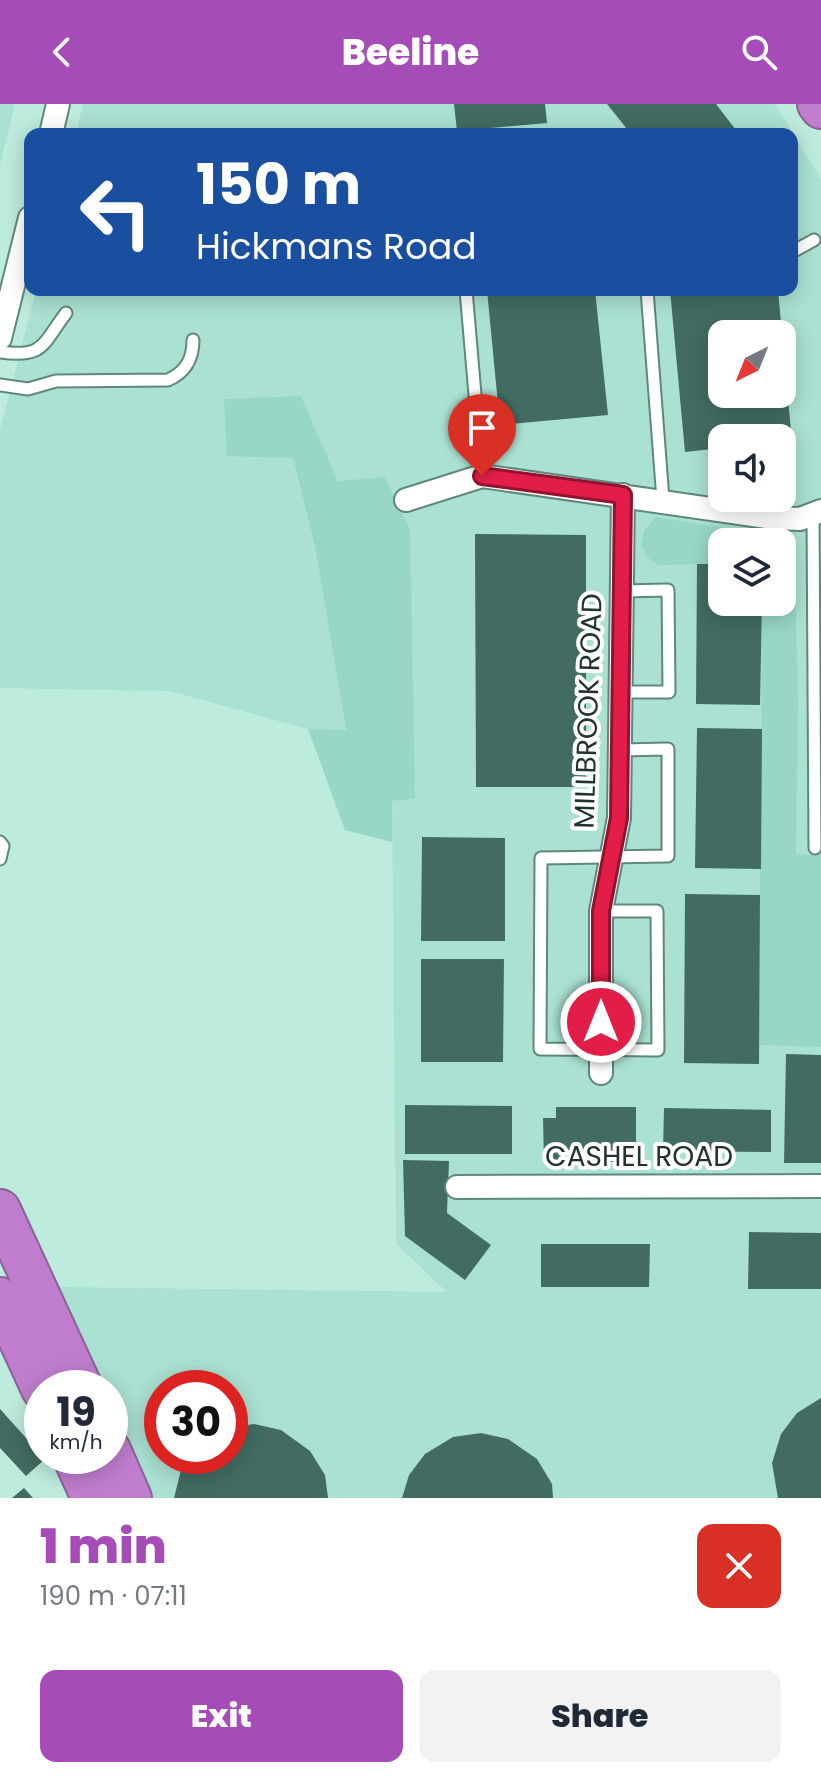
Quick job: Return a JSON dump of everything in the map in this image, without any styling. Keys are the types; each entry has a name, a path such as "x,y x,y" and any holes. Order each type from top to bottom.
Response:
{"highway":[{"path":"0,1210 74,1370"},
{"path":"0,1298 33,1370"},
{"path":"81,1474 92,1498"},
{"path":"120,1474 131,1498"}],"street":[{"path":"52,128 58,104"},
{"path":"0,338 24,242"},
{"path":"406,500 482,476 773,518 800,519 817,513"},
{"name":"MILLBROOK ROAD","path":"601,1061 601,911 619,818 623,495"},
{"name":"CASHEL ROAD","path":"457,1187 821,1186"}],"lane":[{"path":"798,249 814,240"},
{"path":"467,296 482,476"},
{"path":"647,296 663,500"},
{"path":"0,352 31,354 39,349 66,313"},
{"path":"0,385 28,389 56,381 168,380 190,361 193,340"},
{"path":"815,848 817,513"},
{"path":"621,692 669,692 668,590 622,591"},
{"path":"601,911 657,911 658,1050 601,1061 540,1049 541,858 668,856 668,749 620,750"},
{"path":"0,842 3,846 0,859"}],"shaded area":[{"path":"0,104 15,104 0,165"},
{"path":"83,104 775,104 790,128 77,128"},
{"path":"798,142 821,179 821,1498 149,1498 128,1452 128,1370 91,1370 52,1287 447,1292 396,1244 392,801 415,799 338,481 301,396 293,458 315,547 346,731 308,729 170,691 0,688 0,431 34,296 798,296"},
{"path":"301,396 338,481 385,477 410,530 415,799 392,801 392,842 345,830 308,729 346,730 315,547 293,458 227,456 224,399"},
{"path":"656,517 726,528 708,528 708,564 659,565 648,558 641,544 645,529"},
{"path":"796,613 798,702 796,855 821,854 821,1047 759,1045 762,616 796,616"}],"building":[{"path":"454,104 545,104 547,123 457,128"},
{"path":"607,104 716,104 734,128 626,128"},
{"path":"488,296 596,296 608,415 500,425"},
{"path":"671,296 779,296 781,320 708,320 708,408 789,408 790,424 708,424 708,450 685,452"},
{"path":"475,534 586,535 586,787 476,787"},
{"path":"697,564 708,564 708,616 762,616 760,705 696,704"},
{"path":"697,728 762,729 761,869 695,868"},
{"path":"422,837 505,838 505,941 421,941"},
{"path":"685,894 760,895 759,1064 684,1063"},
{"path":"421,959 504,959 503,1062 421,1062"},
{"path":"786,1054 821,1055 821,1163 784,1163"},
{"path":"405,1105 512,1106 512,1154 405,1154"},
{"path":"556,1107 636,1107 636,1162 544,1162 543,1118 556,1118"},
{"path":"664,1108 771,1110 771,1152 663,1151"},
{"path":"403,1160 449,1161 447,1213 491,1245 465,1280 405,1236"},
{"path":"749,1232 821,1233 821,1289 748,1289"},
{"path":"541,1244 650,1244 649,1287 541,1287"},
{"path":"821,1398 821,1498 778,1498 772,1463 781,1434 797,1413"},
{"path":"0,1409 24,1436 24,1474 0,1448"},
{"path":"248,1425 281,1430 310,1451 325,1475 328,1498 174,1498 180,1474 248,1474"},
{"path":"481,1433 508,1439 537,1459 552,1484 553,1498 402,1498 409,1475 425,1454 453,1437"},
{"path":"24,1488 33,1498 12,1498"}],"route":[{"path":"482,476 623,495 619,818 601,911 601,1022"}]}
